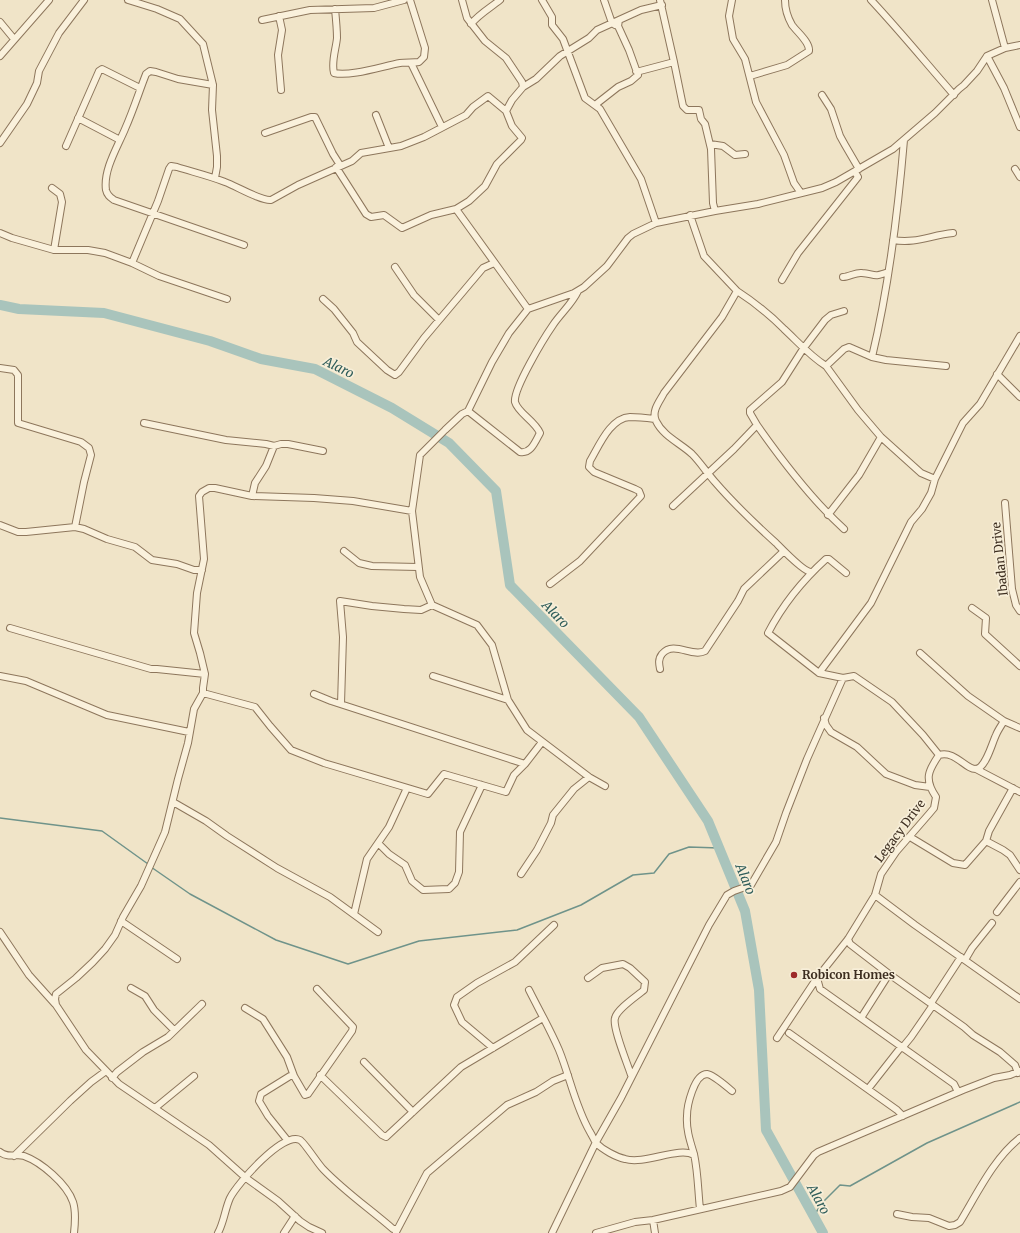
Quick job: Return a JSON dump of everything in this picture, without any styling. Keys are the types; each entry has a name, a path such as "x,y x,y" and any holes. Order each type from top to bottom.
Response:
{"street":[{"path":"0,56 49,0"},
{"path":"0,143 27,104 37,83 39,71 59,33 84,0"},
{"path":"128,0 158,9 180,19 203,44 213,85 212,110 217,162 215,178"},
{"path":"262,20 310,10 374,8 404,0"},
{"path":"335,9 337,32 333,69 334,73 352,73 402,62 419,62 424,57 424,48 410,0"},
{"path":"462,0 467,18 471,24 485,41 502,54 524,84"},
{"path":"471,24 477,17 500,0"},
{"path":"542,0 552,17 552,25 563,39 585,98 600,109 641,180 656,223"},
{"path":"595,105 618,87 630,82 638,75 631,54 604,0"},
{"path":"732,0 729,16 733,38 745,59 756,102 784,155 794,183 801,194"},
{"path":"750,76 788,65 809,51 808,45 790,22 786,11 785,0"},
{"path":"871,0 894,24 921,58 954,95"},
{"path":"992,0 1005,48"},
{"path":"506,111 524,84 536,78 556,59 589,38 597,30 616,23 641,10 661,3 683,106 687,110 699,110 710,144 713,171 713,203 715,211"},
{"path":"279,16 282,30 278,55 281,90"},
{"path":"0,22 14,39"},
{"path":"605,786 589,777 527,730 508,700 492,646 477,625 432,605 420,577 412,511 420,455 462,414 468,411 492,362 509,333 528,309 578,291 607,266 628,238 633,234 656,223 690,215 758,204 822,188 889,153 954,95 976,71 986,56 1005,48 1020,45"},
{"path":"986,56 1004,88 1020,127"},
{"path":"636,71 674,62"},
{"path":"411,63 442,128"},
{"path":"66,146 98,71 102,69 140,88"},
{"path":"213,85 178,79 150,71 146,74 112,158 106,182 106,191 114,200 153,212 244,245"},
{"path":"782,280 798,253 858,177 857,170 840,136 831,110 822,95"},
{"path":"132,263 171,166 215,178 262,198 271,200 298,185 338,166 352,161 361,153 412,142 442,128 466,115 473,107 488,96 506,111 512,126 522,138 497,164 485,186 469,202 456,209 431,215 402,228 384,215 371,217 366,214 338,166 315,117 311,117 265,133"},
{"path":"376,115 389,148"},
{"path":"78,118 120,140"},
{"path":"872,357 879,326 898,207 904,140"},
{"path":"710,144 722,146 735,155 745,154"},
{"path":"1015,169 1020,177"},
{"path":"52,188 60,194 62,202 54,250"},
{"path":"456,209 528,309"},
{"path":"690,215 704,256 737,291 748,298 774,320 816,360 826,366 858,410 882,437 922,473 934,479"},
{"path":"0,233 54,250 88,250 105,253 132,263 159,276 227,299"},
{"path":"893,240 903,242 915,241 953,233"},
{"path":"323,299 353,333 357,342 386,370 395,375 399,372 414,350 483,268 494,263"},
{"path":"394,267 414,296 439,320"},
{"path":"843,277 861,273 878,276 888,272"},
{"path":"468,411 516,450 525,453 528,451 540,433 538,428 516,405 515,395 553,325 578,291"},
{"path":"737,291 722,317 664,393 657,406 655,419 665,432 692,454 716,483 755,523 806,571 811,572"},
{"path":"844,311 831,315 825,320 803,349 782,382 750,410 750,414 777,454 828,515 844,529"},
{"path":"819,673 871,603 911,522 922,509 931,493 934,479 964,423 980,404 1020,336"},
{"path":"826,366 844,349 849,347 872,357 896,362 946,366"},
{"path":"0,368 14,370 18,375 18,423 81,442 89,448 91,455 75,527"},
{"path":"997,374 1020,397"},
{"path":"550,584 580,561 640,496 639,491 594,472 588,467 590,461 611,427 617,422 629,417 655,419"},
{"path":"144,423 244,442 274,446 288,444 323,451"},
{"path":"673,506 734,449 757,425"},
{"path":"828,515 855,481 882,437"},
{"path":"252,496 255,483 266,466 274,446"},
{"path":"56,1005 56,994 76,978 105,949 115,935 165,832 188,744 194,708 203,693 205,674 194,634 197,593 204,559 198,501 199,496 202,492 209,488 216,488 252,496 353,501 412,511"},
{"name":"Ibadan Drive","path":"1005,503 1012,589 1016,605 1020,611"},
{"path":"0,525 13,530 26,532 75,527 84,529 107,539 135,547 152,560 177,564 190,569 202,570"},
{"path":"344,551 359,564 372,566 418,567"},
{"path":"660,670 659,664 661,656 668,649 674,648 698,653 705,651 738,601 744,589 784,551"},
{"path":"846,573 827,559 811,572 768,633 819,673 843,678 854,676 892,702 923,735 939,755 942,754 958,758 971,768 976,769 1020,792"},
{"path":"342,704 343,637 340,601 372,606 421,610 432,605"},
{"path":"972,608 986,618 985,634 1020,666"},
{"path":"10,628 151,669 205,674"},
{"path":"920,653 966,694 1004,721 1020,728"},
{"path":"0,676 26,681 107,715 189,732"},
{"path":"433,676 508,700"},
{"path":"552,1233 596,1142 621,1098 631,1075 709,925 727,895 751,885 776,842 824,718 843,678"},
{"path":"203,693 255,707 291,750 324,763 428,794 444,774 506,792 514,775 525,764 542,742"},
{"path":"314,694 525,764"},
{"path":"824,718 826,725 831,732 857,747 886,774 915,785 930,787"},
{"path":"976,769 984,762 999,728 1004,721"},
{"name":"Legacy Drive","path":"777,1038 817,978 848,939 875,895 881,874 896,852 934,808 936,797 930,787 929,774 931,767 939,755"},
{"path":"522,874 537,850 551,823 553,815 574,790 589,777"},
{"path":"378,843 389,854 405,865 412,881 423,890 449,889 455,883 459,872 460,832 482,785"},
{"path":"354,914 367,859 389,827 406,788"},
{"path":"910,837 953,863 965,865 986,841 998,814 1013,788"},
{"path":"173,802 206,821 277,868 330,897 378,932"},
{"path":"986,841 1010,855 1020,870"},
{"path":"998,912 1020,882"},
{"path":"875,895 914,925 1020,999"},
{"path":"122,921 177,958"},
{"path":"868,1089 901,1047 912,1037 932,1004 963,959 992,923"},
{"path":"493,1048 462,1022 454,1005 457,997 477,983 515,962 554,925"},
{"path":"0,932 29,975 56,1005 86,1050 112,1078 208,1146 309,1227 322,1233"},
{"path":"596,1233 635,1222 653,1220 781,1191 790,1187 814,1155 818,1152 958,1092 994,1078 1019,1072 1015,1065 1000,1052 973,1036 964,1027 889,974 850,944 848,939"},
{"path":"588,978 602,968 623,964 630,968 645,982 644,990 614,1018 615,1028 631,1075"},
{"path":"861,1018 889,974"},
{"path":"817,978 820,989 954,1084 958,1092"},
{"path":"131,988 145,996 154,1010 174,1030"},
{"path":"245,1008 262,1020 287,1057 294,1076 305,1095 308,1094 352,1031 353,1027 317,989"},
{"path":"529,990 559,1050 580,1111 596,1142 609,1152 624,1159 630,1160 657,1158 678,1153 688,1153 694,1155"},
{"path":"112,1078 117,1072 143,1052 168,1037 202,1004"},
{"path":"320,1076 382,1135 386,1137 461,1067 543,1018"},
{"path":"790,1033 897,1110 903,1116"},
{"path":"364,1062 413,1112"},
{"path":"14,1156 91,1082 106,1071"},
{"path":"218,1233 222,1226 231,1198 239,1183 246,1178 266,1156 281,1143 295,1140 301,1141 323,1169 350,1194 396,1231 427,1173 507,1105 536,1092 553,1081 568,1075"},
{"path":"700,1209 694,1155 688,1135 686,1115 695,1084 702,1076 709,1075 732,1091"},
{"path":"155,1108 194,1076"},
{"path":"288,1142 268,1116 259,1101 260,1094 290,1076 294,1076"},
{"path":"897,1214 929,1218 949,1226 960,1222 979,1190 1008,1147 1020,1138"},
{"path":"0,1152 10,1156 22,1155 36,1162 53,1175 67,1190 73,1202 75,1224 74,1233"},
{"path":"284,1233 295,1216"},
{"path":"653,1220 655,1233"}],"waterway":[{"name":"Alaro","path":"0,305 19,309 104,313 210,341 261,359 315,369 392,408 449,443 496,491 510,585 639,717 708,821 745,911 759,990 766,1130 823,1233"},
{"path":"0,818 102,831 148,864"},
{"path":"151,867 190,894 276,940 348,964 419,941 517,930 581,905 633,875 654,873 669,854 689,847 719,848"},
{"path":"814,1216 821,1204 840,1185 850,1186 927,1143 1020,1102"}],"place":[{"name":"Robicon Homes","path":"794,975"}]}
